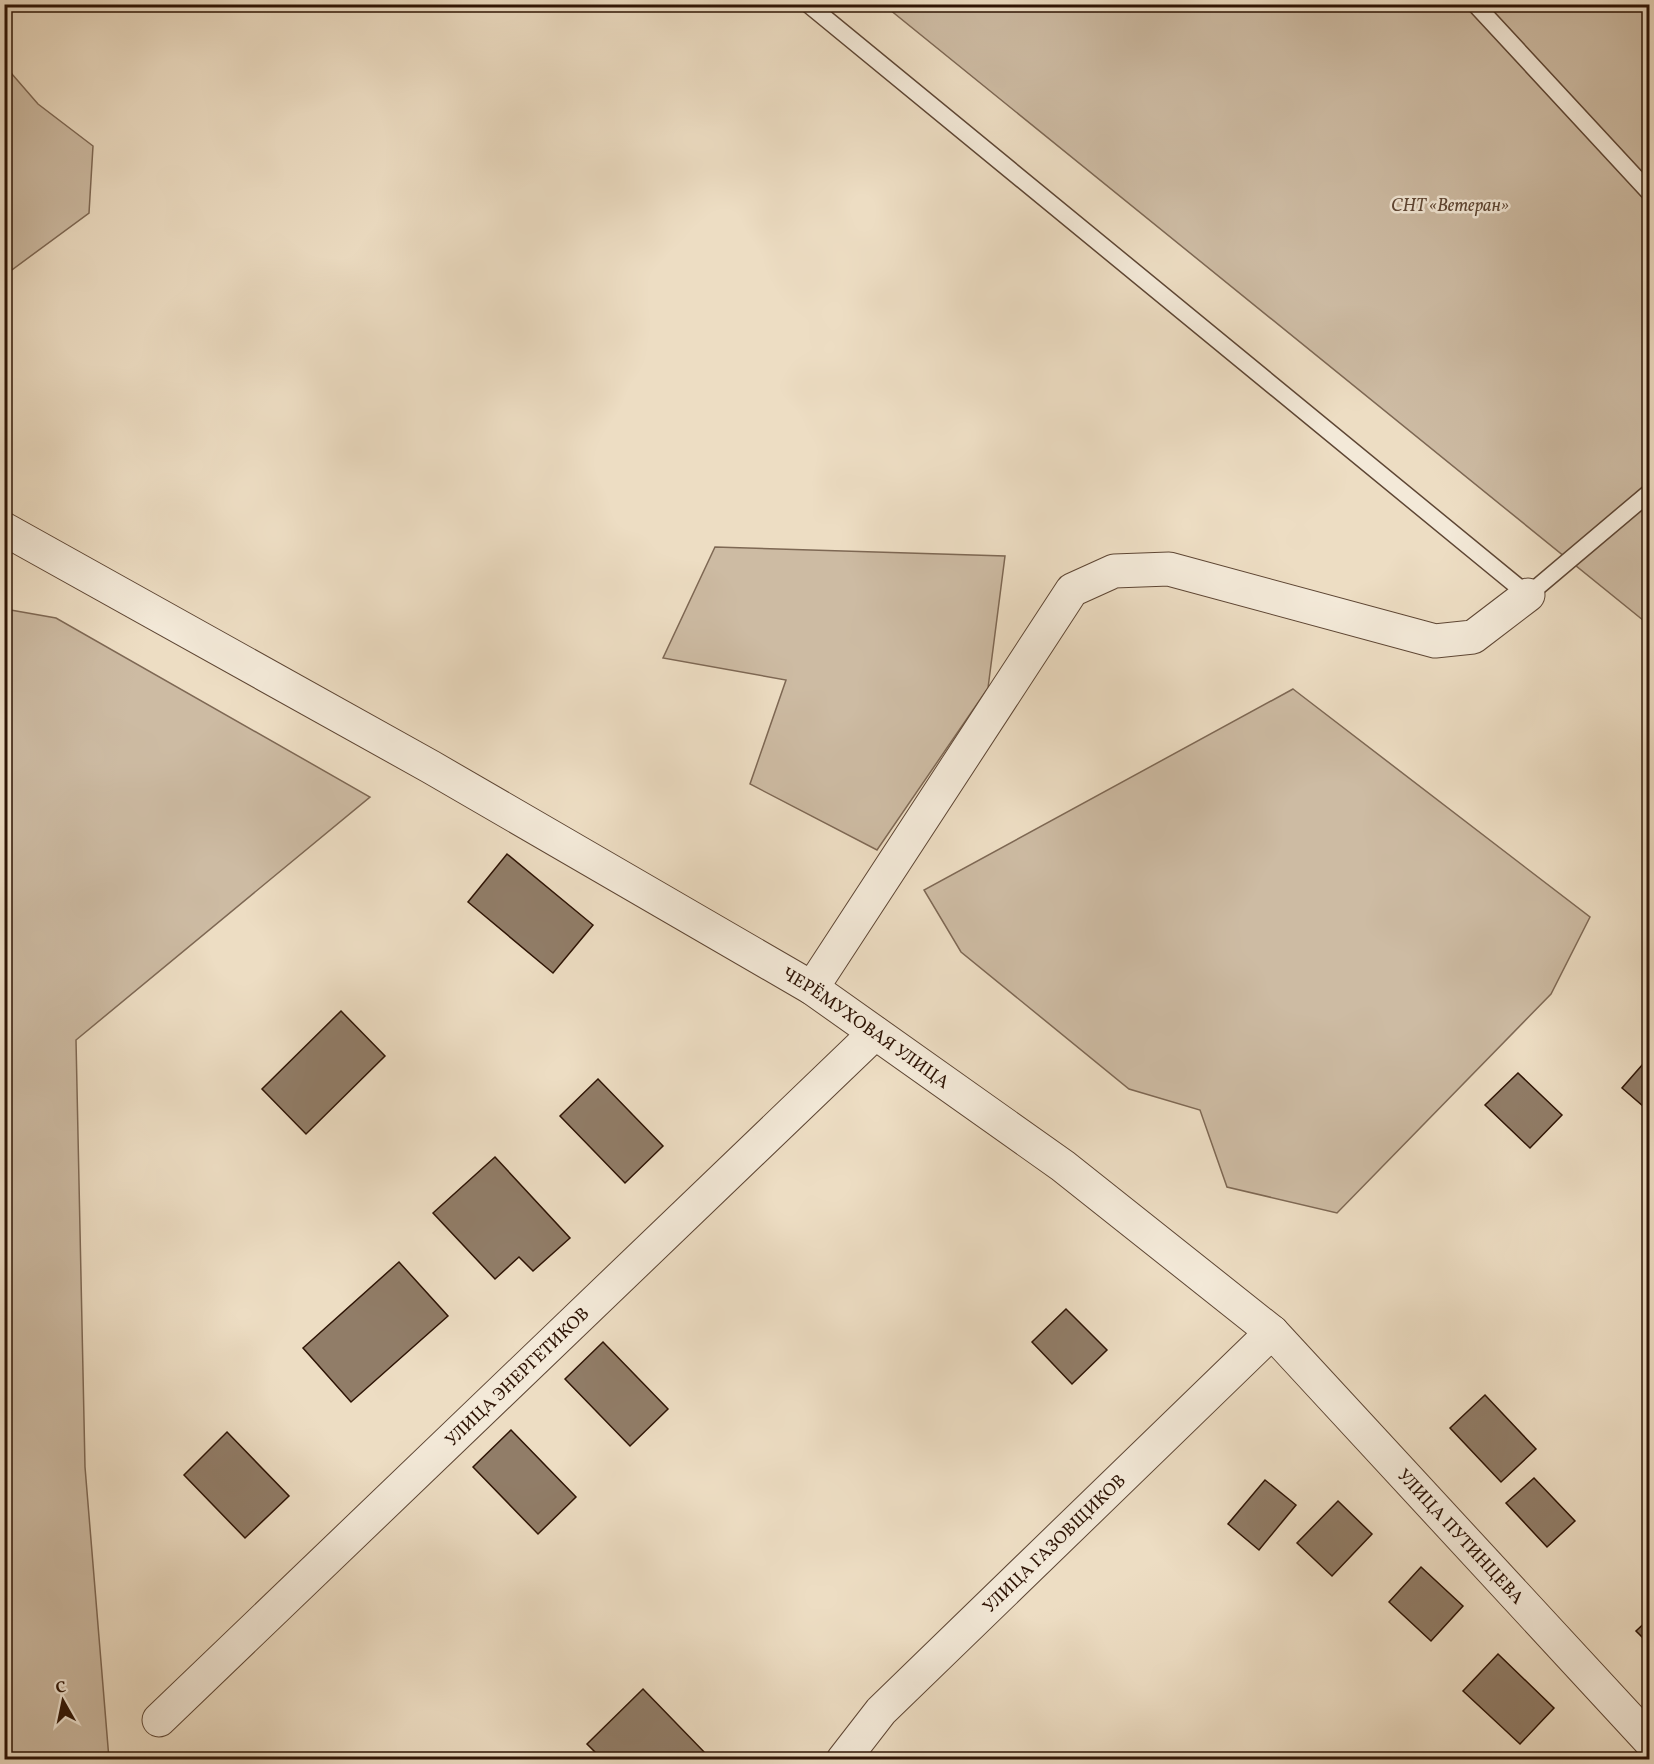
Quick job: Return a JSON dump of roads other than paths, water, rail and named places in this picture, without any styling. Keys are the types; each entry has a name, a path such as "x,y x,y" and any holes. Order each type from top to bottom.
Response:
{"street":[{"name":"ЧЕРЁМУХОВАЯ УЛИЦА","path":"4,529 431,767 812,988 1063,1166 1272,1332"},
{"path":"812,988 1072,590 1114,571 1169,569 1435,641 1473,637 1528,595"},
{"name":"УЛИЦА ЭНЕРГЕТИКОВ","path":"159,1720 875,1033"},
{"name":"УЛИЦА ПУТИНЦЕВА","path":"1272,1332 1650,1742"},
{"name":"УЛИЦА ГАЗОВЩИКОВ","path":"843,1760 881,1711 1272,1332"}],"lane":[{"path":"808,4 1528,595 1650,492"},
{"path":"1475,4 1650,193"}],"park label":[{"name":"СНТ «Ветеран»","path":"1450,205"}]}
